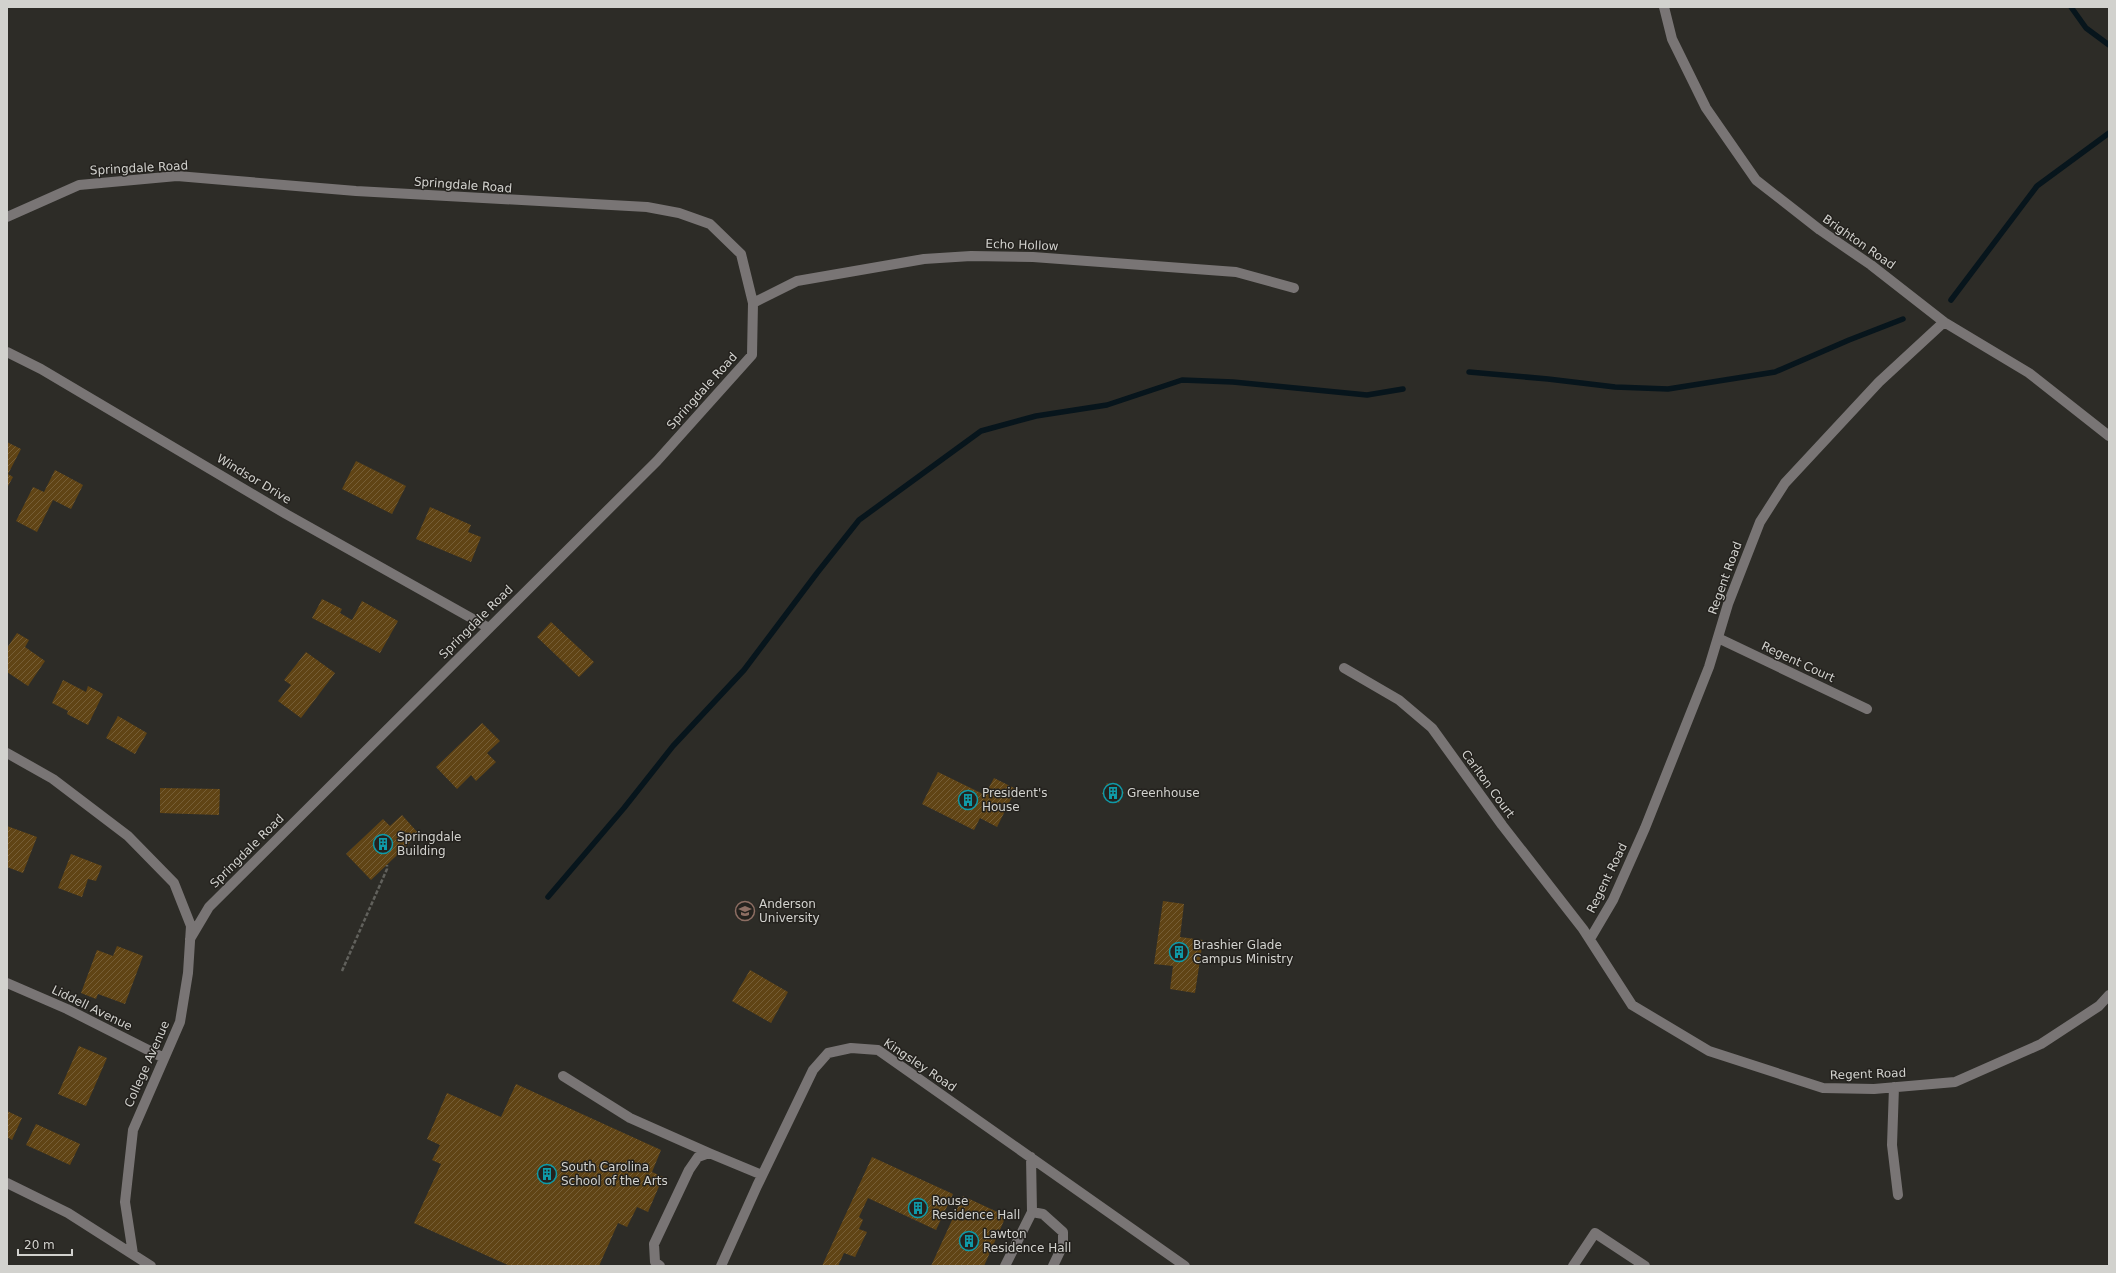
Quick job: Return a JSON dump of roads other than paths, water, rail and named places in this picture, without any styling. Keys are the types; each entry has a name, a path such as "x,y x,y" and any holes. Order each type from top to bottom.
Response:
{"street":[{"name":"Brighton Road","path":"1664,7 1672,39 1706,108 1756,180 1820,230 1871,265 1944,322 2029,373 2109,436"},
{"name":"Springdale Road","path":"7,217 80,185 177,176 356,191 647,207 679,213 710,224 741,254 754,303 752,355 657,460 209,907 190,939"},
{"name":"Echo Hollow","path":"754,303 797,281 924,259 971,256 1033,257 1236,272 1294,288"},
{"name":"Regent Road","path":"1944,322 1879,382 1785,483 1760,522 1728,604 1709,667 1645,828 1613,900 1590,939 1632,1005 1709,1051 1822,1088 1894,1087 1955,1082 2041,1044 2098,1006 2109,995"},
{"name":"Windsor Drive","path":"7,352 41,369 286,514 489,628"},
{"name":"Regent Court","path":"1718,638 1867,709"},
{"name":"Carlton Court","path":"1344,668 1399,700 1432,728 1502,825 1590,939"},
{"name":"College Avenue","path":"7,753 53,779 128,836 174,883 191,926 188,973 180,1022 132,1130 125,1202 133,1254"},
{"name":"Liddell Avenue","path":"9,984 67,1009 164,1058"},
{"path":"7,995 9,984"},
{"name":"Kingsley Road","path":"721,1266 812,1070 828,1053 851,1048 878,1050 1185,1266"},
{"path":"562,1076 630,1118 762,1175"},
{"path":"1894,1087 1892,1145 1898,1194"},
{"path":"660,1266 655,1262 653,1253 654,1244 689,1170 698,1157 709,1153"},
{"path":"1005,1266 1032,1212 1031,1157"},
{"path":"7,1183 68,1212 151,1266"},
{"path":"1032,1212 1043,1214 1064,1232 1064,1245 1053,1266"},
{"path":"1573,1266 1595,1233 1645,1266"}],"waterway":[{"path":"2071,7 2086,28 2109,45"},
{"path":"1951,300 2037,186 2109,133"},
{"path":"1469,372 1615,387 1668,389 1775,372 1849,340 1903,319"},
{"path":"548,897 624,808 673,746 744,670 859,520 981,431 1036,416 1107,405 1182,380 1233,382 1367,395 1403,389"}],"place":[{"name":"Greenhouse","path":"1113,793"},
{"name":"President's House","path":"968,800"},
{"name":"Springdale Building","path":"383,844"},
{"name":"Anderson University","path":"745,911"},
{"name":"Brashier Glade Campus Ministry","path":"1179,952"},
{"name":"South Carolina School of the Arts","path":"547,1174"},
{"name":"Rouse Residence Hall","path":"918,1208"},
{"name":"Lawton Residence Hall","path":"969,1241"}]}
